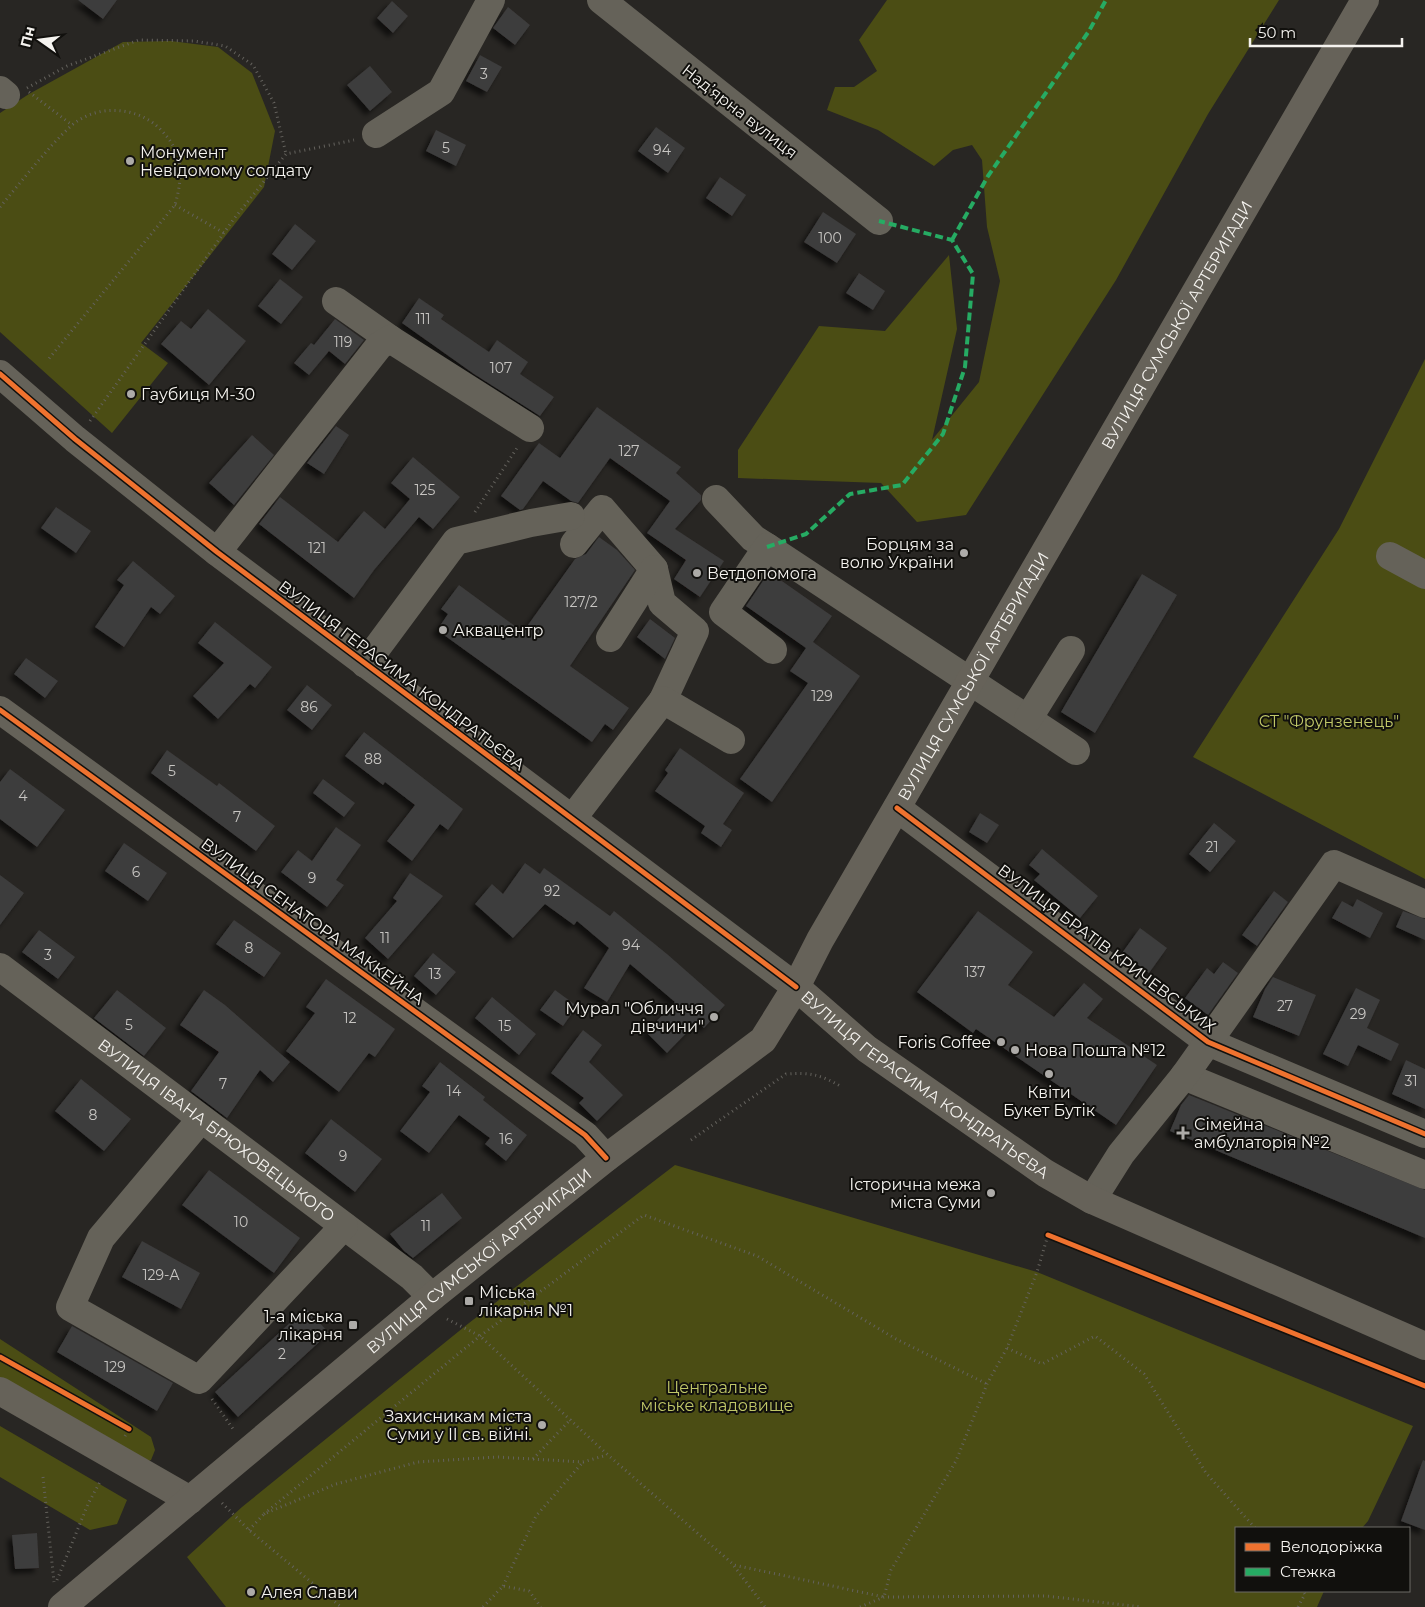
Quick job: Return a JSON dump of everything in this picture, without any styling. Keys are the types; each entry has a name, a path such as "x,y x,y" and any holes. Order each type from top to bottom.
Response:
{"main road":[{"name":"ВУЛИЦЯ СУМСЬКОЇ АРТБРИГАДИ","path":"62,1607 432,1297 606,1158 763,1040 796,987 814,950 1365,0"},
{"name":"ВУЛИЦЯ ГЕРАСИМА КОНДРАТЬЄВА","path":"796,987 867,1049 1045,1173 1092,1200 1425,1346"},
{"path":"0,1391 190,1500"}],"street":[{"path":"376,134 441,92 491,0"},
{"name":"Надʼярна вулиця","path":"609,2 879,221"},
{"path":"336,301 530,428"},
{"path":"217,552 379,346 390,338"},
{"name":"ВУЛИЦЯ ГЕРАСИМА КОНДРАТЬЄВА","path":"0,374 75,439 217,552 796,987"},
{"path":"716,499 753,538 1076,751"},
{"path":"572,819 663,700 695,631 662,603 654,569 602,509 574,544"},
{"path":"365,664 456,541 531,522 571,516"},
{"path":"767,547 723,612 773,650"},
{"path":"1390,556 1425,575"},
{"path":"610,638 654,569"},
{"path":"1028,719 1071,650"},
{"path":"663,700 731,740"},
{"name":"ВУЛИЦЯ СЕНАТОРА МАККЕЙНА","path":"0,710 585,1135 606,1158"},
{"name":"ВУЛИЦЯ БРАТІВ КРИЧЕВСЬКИХ","path":"897,808 1208,1042 1425,1134"},
{"path":"1092,1200 1121,1154 1184,1076 1334,864 1425,904"},
{"name":"ВУЛИЦЯ ІВАНА БРЮХОВЕЦЬКОГО","path":"0,967 412,1277 432,1297"},
{"path":"1184,1076 1425,1175"},
{"path":"201,1119 101,1238 70,1307 199,1380 344,1226"}],"path":[{"path":"72,125 41,99 24,89 67,66 139,40 194,41 225,46 253,65 274,103 286,154"},
{"path":"0,207 72,125 91,114 113,110 136,113 155,124 171,140 180,161 181,184 175,205 46,361"},
{"path":"75,439 98,412 224,233 286,154 334,146"},
{"path":"175,205 224,233"},
{"path":"456,541 530,428"},
{"path":"691,1140 786,1074 803,1072 821,1075 842,1087"},
{"path":"250,1530 264,1514 480,1336 644,1215 757,1256 896,1339 987,1384"},
{"path":"884,1597 891,1570 956,1461 987,1384 1006,1348 1037,1272 1048,1235"},
{"path":"447,1319 480,1336 608,1455 734,1565 765,1607"},
{"path":"1006,1348 1042,1364 1095,1336 1144,1374 1206,1473 1254,1527"},
{"path":"199,1380 233,1429"},
{"path":"533,1459 571,1419"},
{"path":"124,1438 129,1429"},
{"path":"264,1514 336,1484 418,1462 497,1456 583,1462 608,1455"},
{"path":"483,1607 502,1586 536,1516 583,1462"},
{"path":"43,1476 55,1585 88,1504 101,1480"},
{"path":"222,1503 250,1530 341,1607"},
{"path":"734,1565 884,1597 1046,1596 1142,1607"},
{"path":"502,1586 529,1590 541,1607"},
{"path":"1298,1607 1305,1594 1304,1592"},
{"path":"860,1607 884,1597"}],"green space":[{"path":"887,0 1279,0 1208,114 1116,280 966,515 917,522 881,483 738,478 738,450 819,326 885,331 949,255 957,329 932,440 979,382 1000,281 987,227 982,160 972,145 953,150 934,166 878,130 827,110 835,87 854,87 877,71 859,40"},
{"path":"171,41 218,47 252,73 275,131 264,187 141,343 168,363 112,433 0,332 0,113 29,94 123,42"},
{"name":"СТ \"Фрунзенець\"","path":"1425,359 1425,879 1193,757 1339,529"},
{"name":"Центральне міське кладовище","path":"675,1165 1037,1272 1413,1426 1368,1521 1363,1527 1235,1527 1235,1592 1324,1592 1317,1607 226,1607 187,1557 242,1507 469,1323"},
{"path":"0,1339 151,1437 155,1450 151,1460 140,1464 0,1383"},
{"path":"0,1426 127,1500 117,1524 90,1530 0,1477"}],"building":[{"path":"78,0 117,0 103,19"},
{"path":"392,1 408,16 393,33 377,18"},
{"path":"508,7 530,25 515,45 493,28"},
{"path":"480,55 502,67 487,92 466,81"},
{"path":"370,66 392,92 370,111 347,85"},
{"path":"656,127 685,148 668,173 638,151"},
{"path":"436,130 466,145 456,166 426,151"},
{"path":"720,177 746,195 732,216 706,198"},
{"path":"823,212 856,234 837,263 804,242"},
{"path":"295,224 316,241 292,270 272,254"},
{"path":"859,273 885,291 873,310 846,293"},
{"path":"280,279 303,297 281,324 258,306"},
{"path":"419,298 444,315 441,319 489,352 497,340 528,362 520,374 554,397 540,416 474,374 402,323"},
{"path":"208,309 246,341 209,385 161,344 181,321 191,329"},
{"path":"335,319 364,340 345,364 329,351 309,375 294,363 311,343 314,345"},
{"path":"597,407 681,467 676,473 701,495 701,500 675,529 724,561 700,597 674,579 686,560 647,533 670,501 610,458 578,503 571,501 543,481 523,509 520,510 501,496 539,443 560,458"},
{"path":"336,426 349,435 324,474 307,463"},
{"path":"252,435 274,455 234,505 209,483"},
{"path":"413,457 460,497 433,529 419,517 374,570 354,598 259,524 280,497 338,542 364,511 385,529 410,499 391,483"},
{"path":"56,507 91,531 76,553 41,528"},
{"path":"599,537 617,550 635,570 570,666 629,708 613,730 605,724 592,742 437,630 448,614 441,609 459,585 523,632 575,559 586,554"},
{"path":"133,561 175,596 160,614 151,607 124,647 95,627 124,585 117,580"},
{"path":"769,572 832,616 813,642 860,676 772,802 740,779 808,683 790,671 806,648 746,606"},
{"path":"1142,574 1177,595 1095,733 1061,712"},
{"path":"650,619 675,638 665,659 637,637"},
{"path":"215,622 272,667 255,688 250,684 218,719 193,696 224,663 198,643"},
{"path":"26,658 58,681 45,698 14,674"},
{"path":"307,685 332,705 312,730 287,710"},
{"path":"364,732 463,809 448,830 440,824 412,861 387,841 415,805 385,782 383,785 345,756"},
{"path":"680,748 744,793 723,824 732,830 721,847 701,833 705,826 655,791 668,773 665,770"},
{"path":"167,750 217,786 219,783 275,826 256,851 151,773"},
{"path":"10,769 65,810 37,847 0,819 0,782"},
{"path":"323,779 355,803 344,817 313,793"},
{"path":"980,813 999,825 987,843 969,832"},
{"path":"1214,823 1236,841 1210,872 1189,854"},
{"path":"336,827 361,845 336,880 344,885 327,907 281,872 298,850 312,861"},
{"path":"124,843 167,873 148,901 105,871"},
{"path":"1042,849 1098,896 1080,918 1034,880 1040,874 1029,865"},
{"path":"525,863 540,874 544,868 610,916 614,911 725,1005 704,1028 697,1022 667,1053 646,1032 675,1002 630,964 607,1002 584,988 609,948 577,921 574,925 545,904 513,938 475,904 492,884 503,894"},
{"path":"410,873 443,896 388,959 365,938 397,901 393,898"},
{"path":"0,875 24,893 0,925"},
{"path":"1274,891 1288,902 1257,946 1242,935"},
{"path":"1357,899 1383,913 1370,938 1332,918 1342,901 1353,907"},
{"path":"978,911 1033,952 1008,985 1054,1017 1084,983 1103,999 1087,1018 1157,1065 1116,1125 976,1029 973,1033 917,992"},
{"path":"1403,911 1425,919 1425,940 1396,927"},
{"path":"234,920 281,953 264,977 216,944"},
{"path":"1140,928 1167,948 1149,973 1122,953"},
{"path":"39,930 75,957 58,979 22,952"},
{"path":"433,953 456,972 436,995 414,976"},
{"path":"1223,962 1238,973 1208,1015 1185,998 1207,968 1214,974"},
{"path":"1273,977 1316,995 1299,1036 1253,1017 1265,989"},
{"path":"326,979 395,1029 375,1057 369,1053 339,1092 286,1051 315,1013 306,1007"},
{"path":"1356,988 1380,1000 1367,1028 1399,1044 1391,1061 1358,1045 1348,1066 1323,1054"},
{"path":"117,990 166,1028 144,1056 94,1018"},
{"path":"204,990 225,1005 290,1062 273,1082 260,1070 227,1118 191,1091 219,1052 180,1025"},
{"path":"555,990 577,1006 563,1026 540,1010"},
{"path":"492,997 536,1034 519,1055 475,1018"},
{"path":"583,1030 602,1045 589,1062 623,1095 597,1121 579,1103 584,1098 551,1073"},
{"path":"1406,1060 1425,1069 1425,1109 1392,1094"},
{"path":"440,1062 485,1097 483,1100 527,1135 506,1161 485,1144 490,1138 459,1115 429,1153 400,1131 430,1092 422,1086"},
{"path":"81,1079 131,1119 104,1151 55,1111"},
{"path":"1189,1095 1425,1190 1425,1238 1170,1131 1181,1105"},
{"path":"331,1119 382,1159 355,1192 305,1153"},
{"path":"209,1170 300,1238 274,1273 182,1205"},
{"path":"442,1193 462,1218 413,1258 404,1251 390,1234"},
{"path":"142,1241 200,1273 181,1309 122,1277"},
{"path":"306,1308 329,1333 238,1417 215,1392"},
{"path":"72,1326 173,1383 157,1411 57,1352"},
{"path":"1423,1460 1425,1461 1425,1530 1401,1521"},
{"path":"37,1533 39,1568 15,1569 12,1535"}],"marked path":[{"path":"952,240 988,176 1089,31 1106,0"},
{"path":"767,547 806,534 850,494 902,485 943,434 965,367 973,274 952,240 879,221"}],"cycle path":[{"path":"0,374 75,439 217,552 796,987"},
{"path":"0,710 585,1135 606,1158"},
{"path":"897,808 1208,1042 1425,1134"},
{"path":"1048,1235 1425,1386"},
{"path":"0,1357 129,1429"}],"place":[{"name":"Монумент Невідомому солдату","path":"130,161"},
{"name":"Гаубиця М-30","path":"131,394"},
{"name":"Борцям за волю України","path":"964,553"},
{"name":"Ветдопомога","path":"697,573"},
{"name":"Аквацентр","path":"443,630"},
{"name":"Мурал \"Обличчя дівчини\"","path":"714,1017"},
{"name":"Foris Coffee","path":"1001,1042"},
{"name":"Нова Пошта №12","path":"1015,1050"},
{"name":"Квіти Букет Бутік","path":"1049,1074"},
{"name":"Сімейна амбулаторія №2","path":"1183,1133"},
{"name":"Історична межа міста Суми","path":"991,1193"},
{"name":"Міська лікарня №1","path":"469,1301"},
{"name":"1-а міська лікарня","path":"353,1325"},
{"name":"Захисникам міста Суми у ІІ св. війні.","path":"542,1425"},
{"name":"Алея Слави","path":"251,1592"}]}
